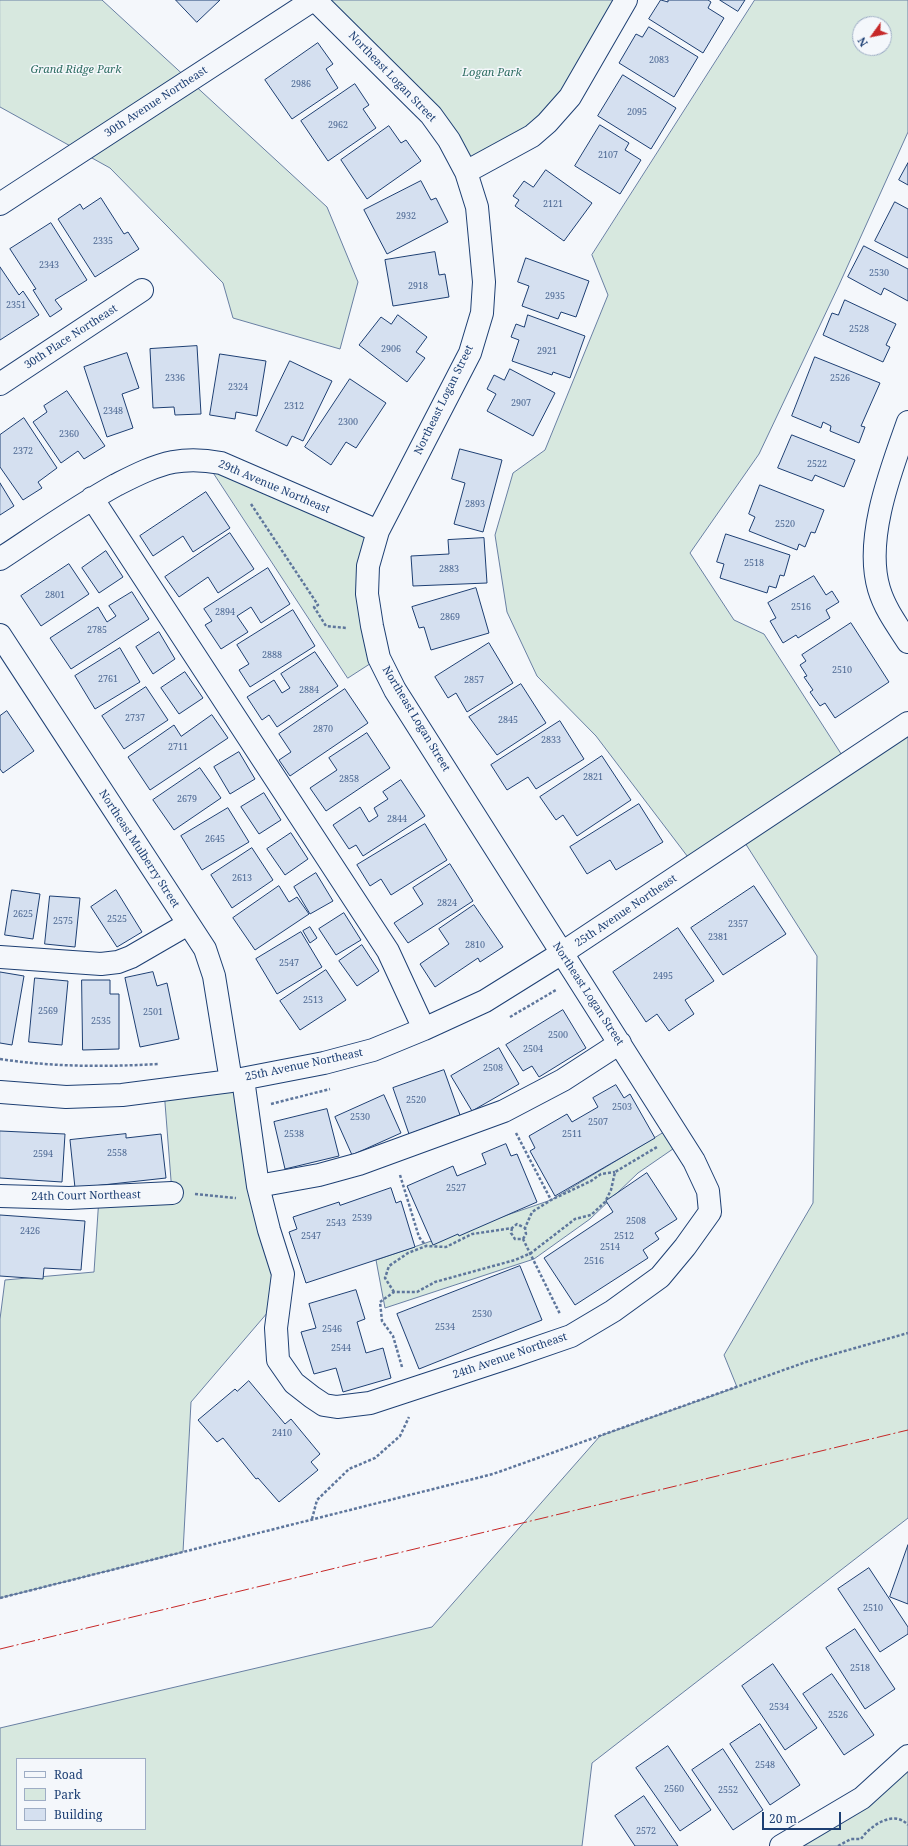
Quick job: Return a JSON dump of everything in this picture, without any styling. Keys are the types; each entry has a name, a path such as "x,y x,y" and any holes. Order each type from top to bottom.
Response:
{"street":[{"name":"Northeast Logan Street","path":"314,0 431,115 449,140 466,172 478,207 484,282 482,313 470,353 378,531 368,566 367,594 379,658 395,690 699,1169 708,1191 710,1212"},
{"name":"30th Avenue Northeast","path":"0,204 314,0"},
{"path":"466,172 532,136 559,111 570,97 626,0"},
{"name":"30th Place Northeast","path":"0,384 142,290"},
{"path":"908,422 879,513 874,542 875,563 879,588 889,614 908,642"},
{"name":"29th Avenue Northeast","path":"0,559 92,498 150,468 172,462 198,459 222,463 378,531"},
{"path":"92,498 388,951 424,1029"},
{"name":"Northeast Mulberry Street","path":"0,635 7,663 205,949 214,976 258,1186 269,1230 283,1274 276,1328 278,1360 294,1383 324,1404 337,1408"},
{"name":"25th Avenue Northeast","path":"0,1092 66,1097 122,1095 237,1080 324,1063 366,1052 424,1029 485,1001 562,953 906,729"},
{"path":"0,957 101,964 118,962 131,957 188,924"},
{"path":"258,1186 319,1175 393,1153 504,1111 563,1080 620,1043"},
{"name":"24th Court Northeast","path":"0,1196 69,1198 172,1193"},
{"name":"24th Avenue Northeast","path":"337,1408 370,1403 570,1336 614,1311 660,1277 686,1247 710,1212"},
{"path":"781,1846 862,1798 908,1756"}],"path":[{"path":"250,502 318,605 314,607 326,626 350,628"},
{"path":"503,1021 560,988"},
{"path":"0,1059 65,1066 116,1066 163,1063"},
{"path":"268,1104 336,1087"},
{"path":"504,1111 551,1200"},
{"path":"523,1239 526,1234 525,1228 532,1212 551,1200 591,1181 601,1174 615,1172 678,1134"},
{"path":"393,1153 419,1237 426,1246"},
{"path":"312,1520 317,1500 349,1469 375,1458 400,1436 412,1412 409,1390 393,1336 382,1321 380,1302 394,1292 417,1292 435,1282 515,1260 531,1253 575,1219 590,1215 605,1202 612,1190 615,1172"},
{"path":"172,1193 210,1194 234,1197 240,1200"},
{"path":"394,1292 385,1278 389,1266 408,1253 426,1246 446,1247 472,1234 512,1228 517,1224 525,1228"},
{"path":"512,1228 511,1233 515,1239 523,1239"},
{"path":"523,1239 570,1336"},
{"path":"0,1598 493,1474 806,1362 908,1333"},
{"path":"838,1846 851,1839 861,1839 868,1830 877,1824 892,1818 905,1822 908,1825"}],"green space":[{"name":"Grand Ridge Park","path":"0,0 102,0 327,207 358,282 340,349 233,318 223,283 110,168 0,107"},
{"name":"Logan Park","path":"315,0 626,0 570,97 466,172 449,140"},
{"path":"755,0 908,0 908,132 839,285 759,454 690,553 734,620 764,634 847,763 902,727 908,736 908,1518 592,1763 582,1846 0,1846 0,1728 432,1627 600,1436 737,1387 724,1355 813,1203 817,956 740,835 694,865 596,736 537,676 507,612 495,535 513,473 545,450 608,295 592,255"},
{"path":"205,460 378,531 368,565 379,658 348,678"},
{"path":"243,1079 280,1298 191,1402 183,1552 0,1598 0,1319 5,1280 94,1272 99,1197 172,1193 164,1090"},
{"path":"673,1127 683,1142 638,1173 590,1219 534,1259 385,1308 376,1260 551,1200"},
{"path":"908,1756 908,1846 781,1846"}],"building":[{"path":"176,0 220,0 197,22"},
{"path":"661,0 668,2 668,0 708,0 711,2 708,8 724,18 703,53 649,19"},
{"path":"720,0 745,0 738,11"},
{"path":"649,27 698,57 674,97 619,63 636,34 642,37"},
{"path":"318,43 333,64 326,69 338,88 292,119 265,80"},
{"path":"623,75 676,108 651,149 598,116"},
{"path":"355,84 369,105 363,109 376,128 328,161 301,121"},
{"path":"600,125 629,143 625,150 641,160 620,194 575,166"},
{"path":"389,126 401,143 406,140 421,161 367,199 341,160"},
{"path":"908,163 908,185 899,180"},
{"path":"546,170 592,203 564,241 515,206 519,200 513,196 524,181 533,187"},
{"path":"421,181 431,200 436,198 448,222 387,254 364,210"},
{"path":"101,198 124,234 128,232 139,249 95,277 58,219 80,204 83,209"},
{"path":"895,202 908,209 908,258 875,241"},
{"path":"51,223 87,280 55,300 62,309 50,317 33,290 36,289 10,249"},
{"path":"864,246 908,269 908,301 884,288 881,295 848,277"},
{"path":"435,252 439,275 445,274 449,297 393,306 385,260"},
{"path":"526,258 589,281 576,317 561,312 558,319 522,306 529,286 518,282"},
{"path":"0,267 19,295 23,291 39,315 0,340"},
{"path":"845,300 896,324 886,345 890,347 883,362 823,335 832,313 838,315"},
{"path":"398,315 427,337 416,352 425,358 407,382 359,345 381,317 391,324"},
{"path":"528,315 585,336 570,378 553,372 552,375 512,361 519,340 511,337 516,324 524,327"},
{"path":"197,346 201,414 175,415 174,407 153,408 150,349"},
{"path":"127,353 139,388 122,394 133,428 107,437 84,367"},
{"path":"220,354 266,361 257,416 236,412 235,419 210,415"},
{"path":"815,357 880,383 861,426 865,427 859,443 830,431 831,426 823,422 821,428 792,416"},
{"path":"290,361 332,381 303,441 292,436 287,446 256,431"},
{"path":"510,369 555,393 533,436 487,411 496,394 487,389 494,375 504,380"},
{"path":"350,379 386,403 356,448 346,442 331,465 305,447"},
{"path":"67,391 105,446 84,459 78,451 61,463 33,422 47,412 44,406"},
{"path":"24,418 57,468 38,482 42,488 23,500 0,467 0,435"},
{"path":"792,435 855,460 844,487 815,475 812,481 778,468"},
{"path":"460,449 502,460 483,532 454,524 465,483 452,479"},
{"path":"0,483 14,506 0,515"},
{"path":"760,485 824,510 815,533 811,532 805,547 799,544 797,550 749,531 755,517 749,514"},
{"path":"206,492 230,528 193,552 183,536 153,556 140,536"},
{"path":"230,533 254,569 218,593 208,577 179,597 165,577"},
{"path":"726,534 790,555 784,576 780,575 776,588 769,586 767,593 720,578 724,564 717,562"},
{"path":"484,538 487,583 413,586 411,556 449,554 448,540"},
{"path":"106,551 123,577 99,593 82,568"},
{"path":"69,564 89,594 41,626 21,596"},
{"path":"268,568 290,604 261,623 251,607 237,616 248,632 221,649 205,625 212,621 204,609"},
{"path":"814,576 826,595 832,591 839,602 826,610 830,618 798,638 796,635 783,643 770,621 776,618 768,603"},
{"path":"476,588 489,633 431,650 424,627 419,628 412,607"},
{"path":"132,592 149,619 71,669 50,638 98,607 107,622 116,616 109,606"},
{"path":"293,610 315,646 250,687 239,670 249,664 237,645"},
{"path":"851,623 889,682 835,718 825,703 820,706 810,692 813,690 804,677 807,676 800,665 806,661 802,655"},
{"path":"159,632 175,659 153,674 136,647"},
{"path":"489,643 513,683 467,712 456,693 448,698 435,677"},
{"path":"120,648 140,682 95,709 75,676"},
{"path":"315,652 338,686 277,727 269,715 262,720 247,697 274,680 282,693 290,688 281,674"},
{"path":"185,672 203,698 179,714 161,688"},
{"path":"521,684 546,723 497,755 469,717"},
{"path":"146,687 168,720 124,749 102,716"},
{"path":"345,689 368,723 290,776 279,760 291,752 279,734"},
{"path":"7,711 34,751 3,773 0,769 0,716"},
{"path":"212,715 228,738 150,790 128,757 174,725 181,736"},
{"path":"560,721 584,759 536,789 528,777 507,790 491,765"},
{"path":"367,733 390,768 326,811 310,788 337,770 329,758"},
{"path":"239,752 255,779 230,794 214,767"},
{"path":"602,756 631,800 577,836 563,815 556,820 540,797"},
{"path":"200,768 221,798 174,830 153,800"},
{"path":"401,780 425,816 363,856 356,845 349,849 333,825 360,807 369,822 378,816 374,808 388,799 383,792"},
{"path":"264,793 281,820 259,834 241,807"},
{"path":"639,804 663,842 616,870 610,860 587,874 570,847"},
{"path":"228,808 249,842 202,870 181,836"},
{"path":"425,824 447,860 391,895 381,879 370,886 357,865"},
{"path":"291,833 308,859 285,875 267,849"},
{"path":"252,848 273,880 232,908 211,875"},
{"path":"450,864 473,901 408,943 394,923 423,904 413,888"},
{"path":"316,873 333,901 310,914 294,887"},
{"path":"279,886 289,902 297,897 309,914 255,950 233,918"},
{"path":"754,886 786,934 723,975 691,928"},
{"path":"12,890 40,894 33,939 5,935"},
{"path":"116,890 142,932 117,947 91,907"},
{"path":"50,896 80,898 75,947 45,944"},
{"path":"474,905 503,947 480,962 478,958 435,987 420,964 449,944 439,929"},
{"path":"344,913 361,940 336,955 319,929"},
{"path":"310,927 317,938 310,943 303,931"},
{"path":"678,928 714,981 685,1000 694,1014 669,1031 657,1014 646,1022 613,972"},
{"path":"301,932 322,967 277,994 256,959"},
{"path":"362,945 379,971 357,986 339,961"},
{"path":"326,970 346,1000 300,1030 280,1001"},
{"path":"0,972 24,976 12,1045 0,1043"},
{"path":"153,972 157,986 167,983 179,1039 140,1047 125,978"},
{"path":"35,978 68,981 62,1045 29,1042"},
{"path":"82,980 110,980 110,994 119,994 119,1049 83,1050"},
{"path":"563,1010 586,1048 539,1077 532,1066 523,1071 506,1045"},
{"path":"499,1048 519,1084 472,1111 451,1076"},
{"path":"444,1070 460,1115 409,1134 393,1088"},
{"path":"616,1085 624,1098 630,1094 655,1138 555,1196 530,1151 535,1148 529,1136 567,1114 572,1122 598,1107 593,1098"},
{"path":"384,1095 401,1133 352,1155 335,1117"},
{"path":"327,1109 339,1156 285,1169 274,1122"},
{"path":"0,1131 65,1134 62,1182 0,1178"},
{"path":"126,1134 126,1138 161,1134 166,1178 75,1188 70,1140"},
{"path":"506,1144 511,1156 517,1154 537,1202 459,1236 458,1234 433,1245 407,1186 453,1166 457,1176 486,1164 482,1154"},
{"path":"647,1173 677,1219 655,1233 659,1239 643,1250 648,1258 575,1305 544,1258 613,1212 606,1201"},
{"path":"391,1188 396,1203 401,1201 415,1247 306,1283 289,1232 297,1229 293,1217 339,1202 340,1205"},
{"path":"0,1215 85,1221 81,1270 44,1268 43,1279 0,1276"},
{"path":"520,1266 542,1320 419,1369 397,1314"},
{"path":"356,1290 365,1319 357,1322 366,1353 383,1348 391,1378 343,1392 336,1368 314,1374 301,1332 316,1328 309,1304"},
{"path":"249,1381 285,1424 291,1419 320,1454 311,1462 318,1470 279,1502 258,1478 256,1479 223,1438 217,1442 198,1420 235,1389 237,1391"},
{"path":"908,1545 908,1604 890,1597"},
{"path":"869,1568 908,1627 908,1634 880,1652 838,1589"},
{"path":"855,1629 895,1689 865,1709 826,1648"},
{"path":"773,1664 817,1728 785,1750 742,1686"},
{"path":"832,1674 874,1735 844,1755 803,1694"},
{"path":"760,1724 800,1785 770,1805 730,1744"},
{"path":"668,1746 711,1810 680,1831 636,1768"},
{"path":"723,1749 763,1810 733,1830 692,1770"},
{"path":"644,1796 678,1846 635,1846 615,1816"}],"power":[{"path":"0,1649 908,1430"}]}
